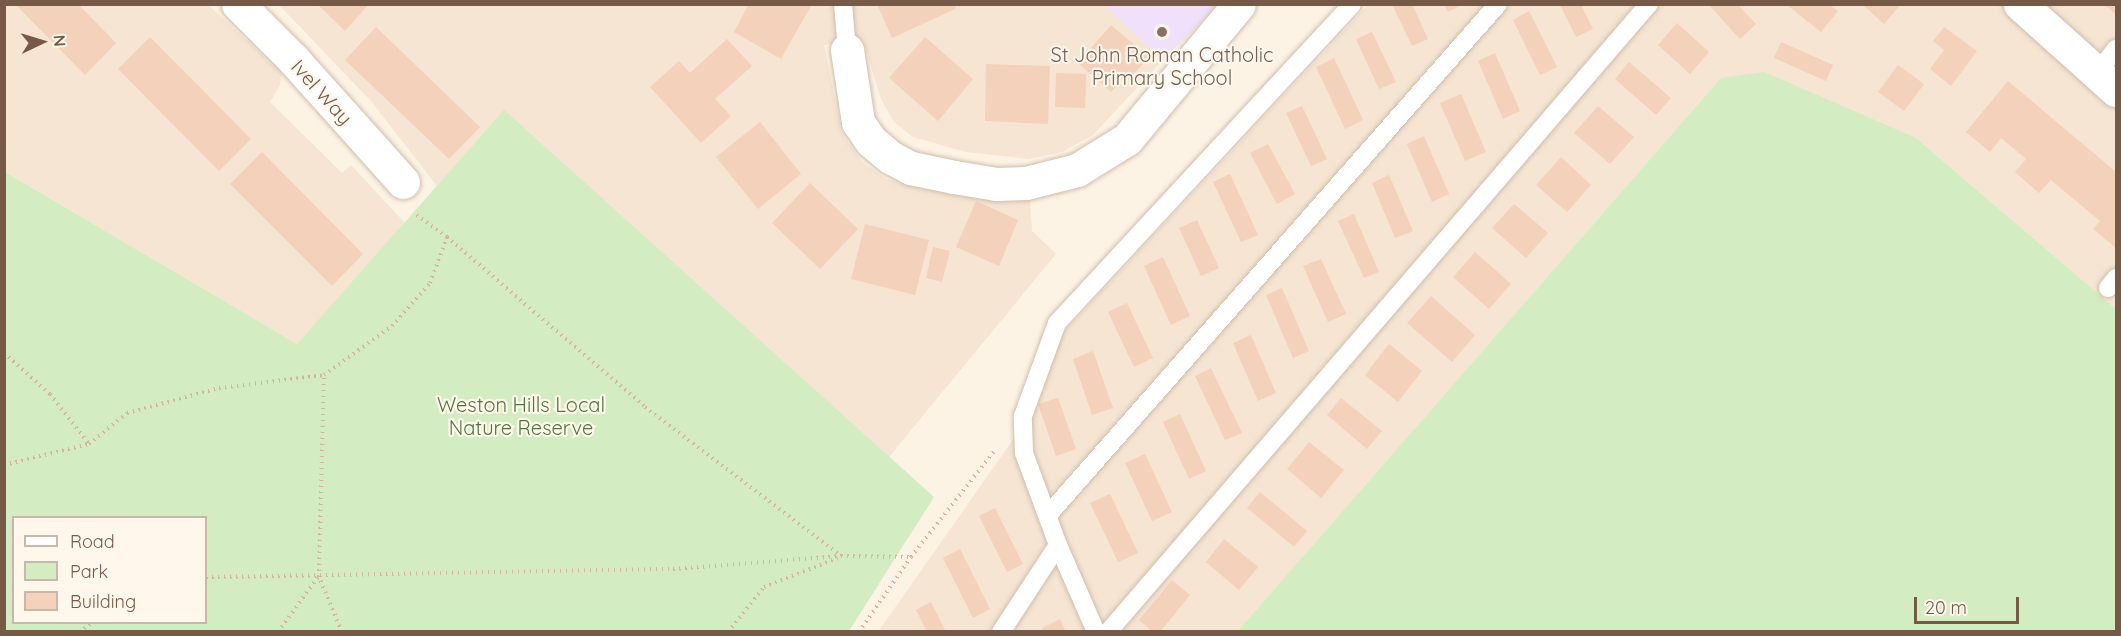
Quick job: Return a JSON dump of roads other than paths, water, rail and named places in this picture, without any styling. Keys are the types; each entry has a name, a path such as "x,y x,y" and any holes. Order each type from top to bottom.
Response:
{"street":[{"name":"Ivel Way","path":"238,4 293,58 404,182"},
{"path":"848,50 858,122 871,141 890,158 911,168 954,177 996,184 1026,183 1077,170 1127,139 1239,4"},
{"path":"2020,4 2110,71"}],"lane":[{"path":"843,4 848,50"},
{"path":"1096,632 1058,545 1024,453 1023,416 1057,323 1352,4"},
{"path":"1048,515 1498,4"},
{"path":"1108,632 1649,4"},
{"path":"1001,632 1058,545"}],"place":[{"name":"St John Roman Catholic Primary School","path":"1162,32"}],"park label":[{"name":"Weston Hills Local Nature Reserve","path":"521,416"}]}
